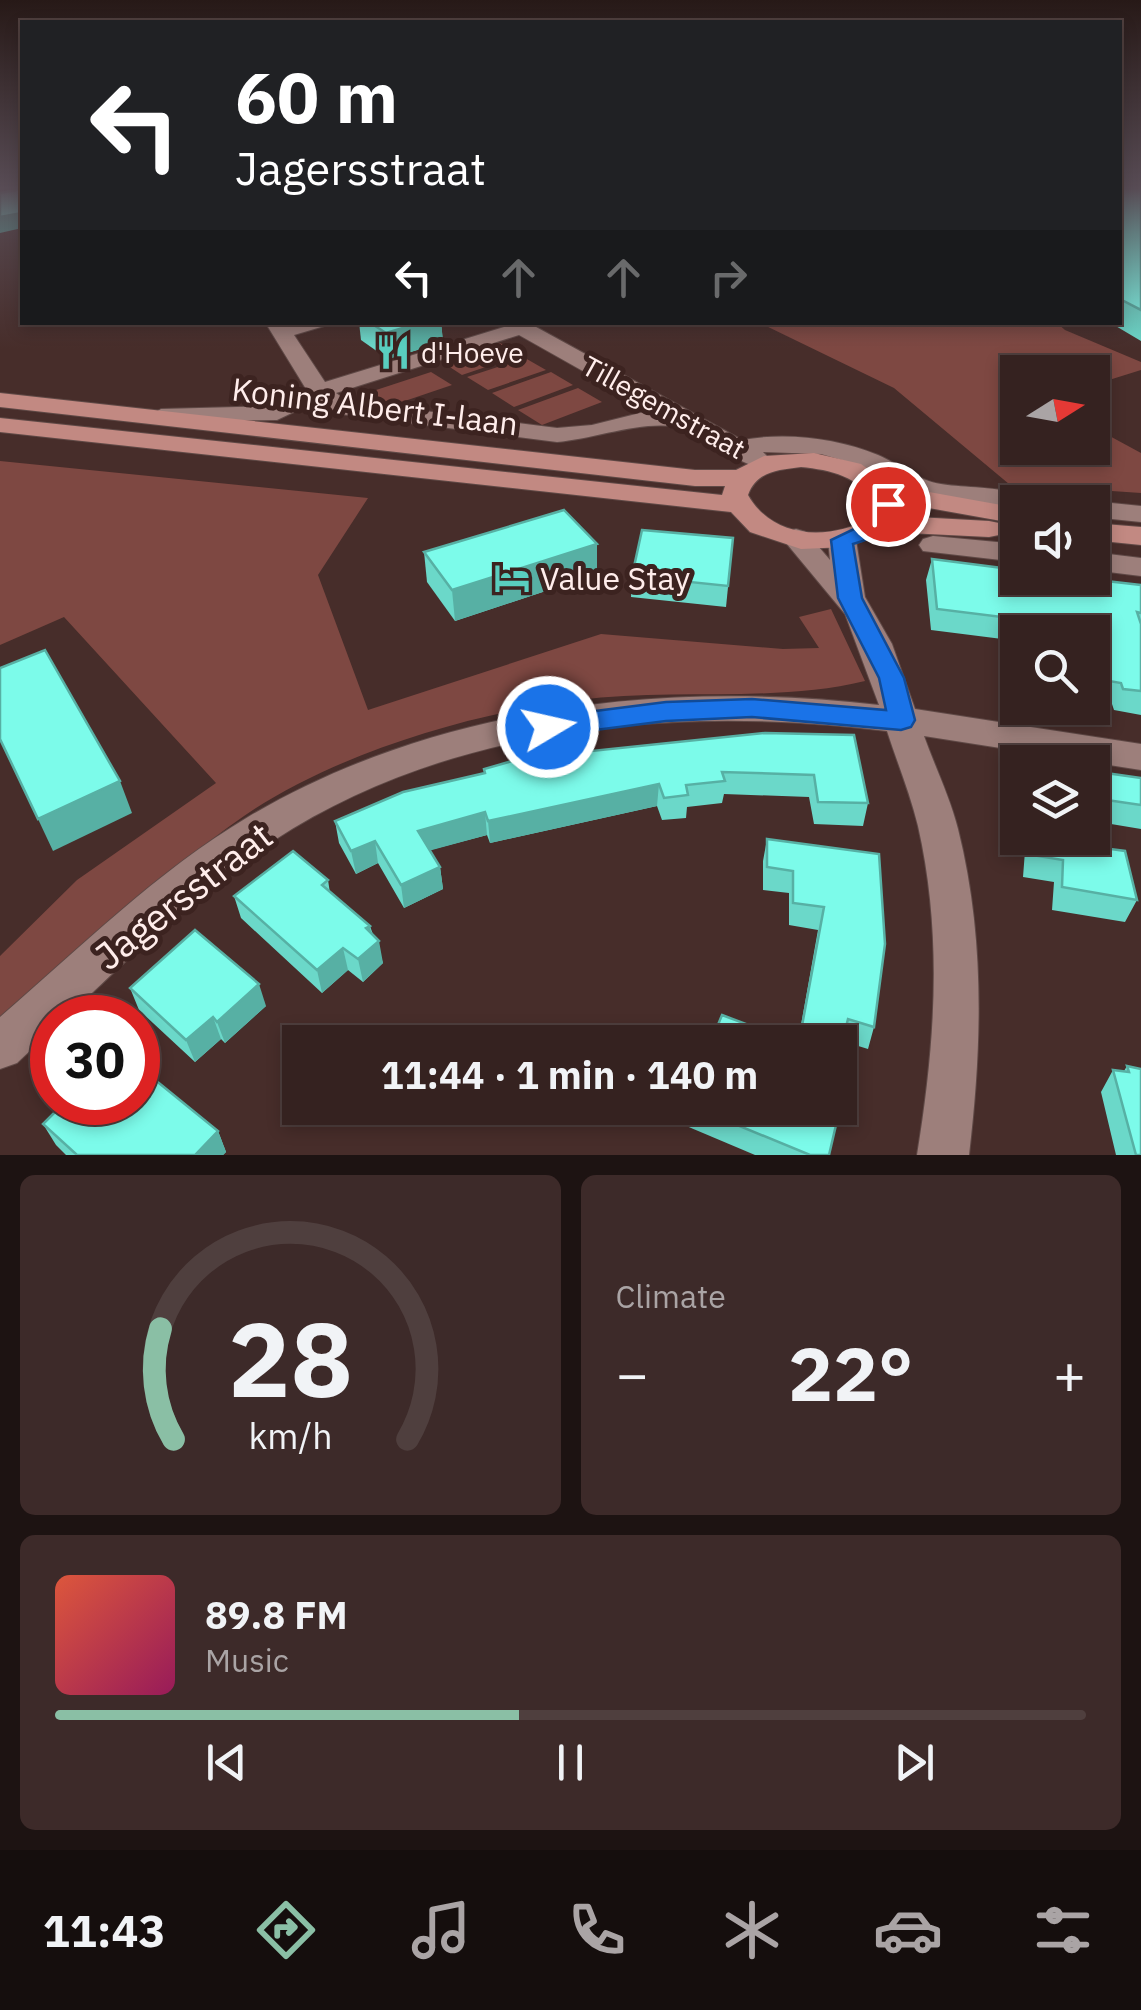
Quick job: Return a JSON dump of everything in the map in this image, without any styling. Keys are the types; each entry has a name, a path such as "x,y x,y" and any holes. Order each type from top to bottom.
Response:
{"main road":[{"name":"Koning Albert I-laan","path":"0,400 748,482"},
{"name":"Koning Albert I-laan","path":"0,425 748,482 801,459 840,465 859,473 883,492 1000,513"},
{"name":"Koning Albert I-laan","path":"748,482 762,526 796,538 842,540 870,532 882,523 1000,529"},
{"path":"882,523 888,504 883,492"},
{"path":"1110,533 1141,536"}],"street":[{"path":"158,416 264,416 300,404 318,392 516,325"},
{"name":"Tillegemstraat","path":"516,325 652,409 695,423 740,448 748,482"},
{"path":"279,327 318,392 340,406 358,411 556,434 593,432 652,409"},
{"path":"740,448 764,444 822,447 868,460 929,490 1000,499"},
{"path":"1110,511 1141,514"},
{"path":"796,538 806,556 850,598 892,678 901,720 938,830 958,964 957,1062 943,1155"},
{"path":"842,540 850,598"},
{"path":"933,545 1000,552"},
{"path":"1110,563 1141,567"},
{"name":"Jagersstraat","path":"0,1046 233,848 308,802 393,763 472,741 666,711 816,710 901,720"},
{"path":"901,720 1141,757"}],"shaded area":[{"path":"764,325 1059,325 1141,362 1141,370 1110,380 1110,355 1000,355 1000,465 1110,465 1110,436 1141,453 1141,493 1110,491 1110,485 1009,484 894,388"},
{"path":"500,343 521,355 462,375 442,362"},
{"path":"525,358 546,370 488,390 467,377"},
{"path":"431,372 452,385 390,406 370,392"},
{"path":"551,372 573,385 514,407 492,393"},
{"path":"578,388 602,402 542,425 518,410"},
{"path":"0,461 368,498 318,575 368,710 601,634 783,649 819,648 799,617 831,609 865,681 796,692 650,695 537,706 449,726 361,755 280,794 212,839 0,1020 0,956 77,880 216,783 64,617 0,645"}],"building":[{"path":"1122,241 1141,241 1141,310 1122,300"},
{"path":"374,325 413,325 386,333"},
{"path":"564,510 597,544 452,590 424,552"},
{"path":"642,530 733,538 728,586 632,576"},
{"path":"932,559 1000,568 1000,595 1110,595 1110,581 1141,585 1141,613 1137,612 1141,624 1141,691 1123,689 1121,683 1110,681 1110,615 1000,617 937,609"},
{"path":"45,650 120,781 38,819 0,739 0,668"},
{"path":"765,733 854,735 868,803 818,802 814,775 722,772 725,781 686,785 688,795 664,798 659,784 488,821 485,812 418,831 440,867 401,885 375,841 351,851 335,821 403,792 485,773 484,769 523,758 572,749 573,753"},
{"path":"1110,774 1141,778 1141,805 1110,800"},
{"path":"767,839 879,854 885,944 874,1027 848,1019 846,1025 802,1025 824,907 793,903 793,871 767,867"},
{"path":"1110,849 1125,851 1137,900 1062,887 1063,860 1032,855 1110,855"},
{"path":"293,851 328,880 322,885 370,926 366,928 379,941 358,959 343,948 317,970 234,896"},
{"path":"195,930 259,984 217,1022 213,1017 186,1040 160,1016 160,995 138,995 130,988"},
{"path":"722,1015 749,1025 718,1025"},
{"path":"1127,1066 1141,1069 1141,1155 1136,1155 1113,1070 1129,1072"},
{"path":"160,1084 218,1131 195,1155 77,1155 44,1125 160,1125"},
{"path":"737,1125 836,1125 829,1155 810,1155"}],"place":[{"name":"d'Hoeve","path":"393,352"},
{"name":"Value Stay","path":"512,578"}],"route":[{"path":"548,727 666,711 752,708 816,710 901,720 892,678 850,598 842,540 870,532 882,523 888,514 888,504"}]}
